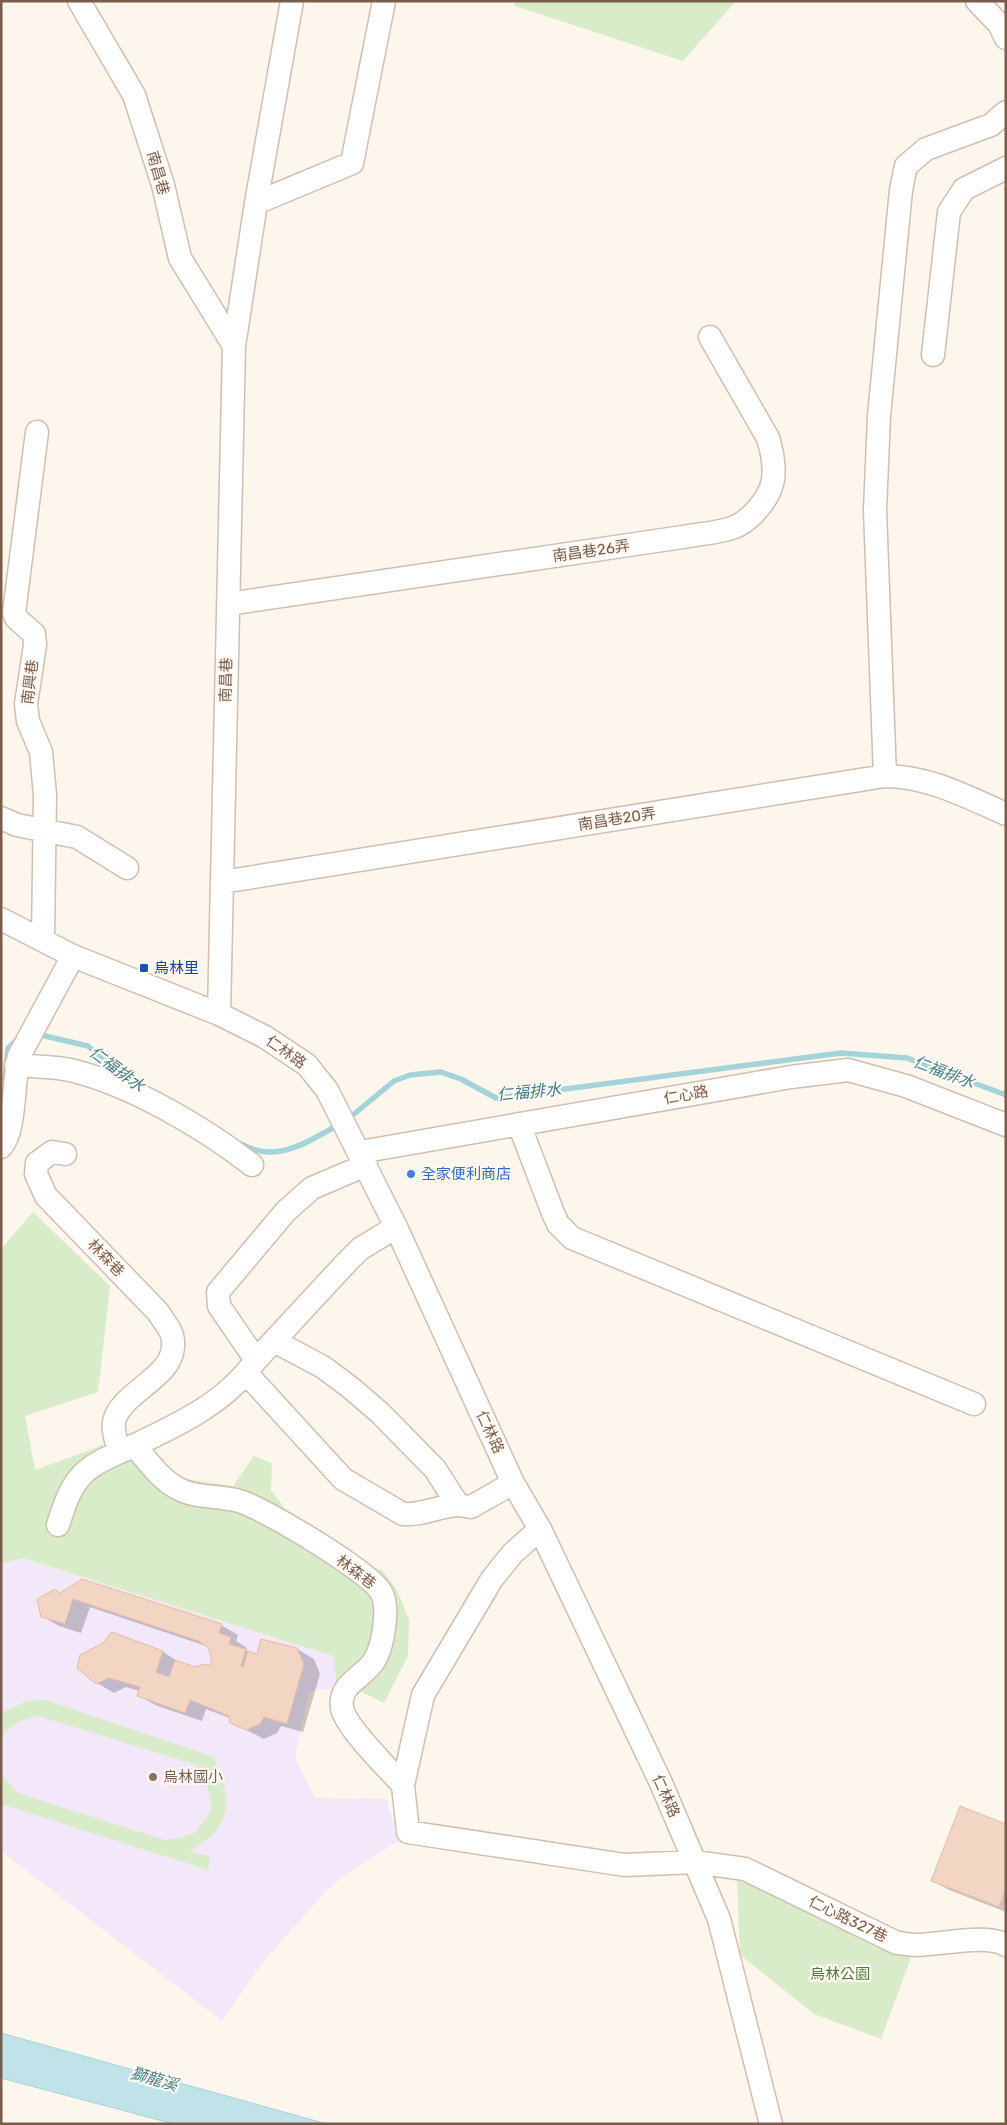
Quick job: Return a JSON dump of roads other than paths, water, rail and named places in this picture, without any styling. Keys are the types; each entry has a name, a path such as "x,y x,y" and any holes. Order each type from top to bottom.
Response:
{"street":[{"name":"南昌巷","path":"79,1 134,95 162,185 180,258 234,346"},
{"name":"南昌巷","path":"219,1014 234,346 256,203 292,1"},
{"path":"256,203 352,163 384,1"},
{"path":"977,1 999,24 1006,38"},
{"path":"885,776 875,510 879,416 901,190 906,166 926,148 990,125 1006,112"},
{"path":"933,355 949,212 964,189 1006,168"},
{"name":"南昌巷26弄","path":"228,604 673,539 733,528 751,516 764,500 773,480 773,456 768,438 710,337"},
{"name":"南興巷","path":"37,432 14,613 19,621 34,634 35,645 26,704 28,721 41,752 45,795 43,940"},
{"name":"南昌巷20弄","path":"222,882 885,776 900,776 937,784 1006,814"},
{"path":"1,818 17,825 77,837 127,868"},
{"name":"仁林路","path":"1,920 73,956 219,1014 265,1037 307,1065 327,1090 396,1227 513,1483 540,1529 662,1783 719,1919 771,2124"},
{"path":"1,1147 10,1134 16,1065 19,1056 73,956"},
{"path":"16,1065 69,1070 123,1089 186,1120 252,1165"},
{"name":"仁心路","path":"359,1151 791,1077 848,1070 906,1086 1006,1125"},
{"path":"519,1124 553,1214 558,1224 572,1238 974,1404"},
{"path":"359,1151 286,1211 218,1292 219,1306 252,1367 343,1479 350,1484 403,1514 413,1516 442,1506 458,1505 471,1507 513,1483"},
{"name":"林森巷","path":"65,1154 52,1152 37,1163 36,1174 46,1196 158,1312 172,1334 174,1351 170,1361 128,1400 116,1417 114,1428 127,1449 178,1488 196,1495 238,1500 270,1513 364,1575 381,1591 386,1605 385,1626 375,1659 367,1671 347,1684 342,1697 342,1709 349,1723 402,1785"},
{"path":"58,1525 70,1491 83,1474 127,1449 197,1414 252,1367 360,1249 396,1227"},
{"path":"274,1341 323,1368 358,1394 434,1468 458,1505"},
{"path":"402,1785 423,1695 492,1579 513,1553 540,1529"},
{"name":"仁心路327巷","path":"402,1785 408,1832 624,1865 695,1862 745,1868 897,1942 916,1945 986,1940 1000,1941 1006,1945"}],"water":[{"name":"獅龍溪","path":"1,2033 327,2124 174,2124 1,2078"}],"waterway":[{"name":"仁福排水","path":"45,1036 88,1046 126,1079"},
{"name":"仁福排水","path":"5,1079 8,1048 17,1040"},
{"name":"仁福排水","path":"348,1119 394,1081 410,1075 441,1072 461,1079 496,1098 841,1053 907,1058 1006,1095"},
{"name":"仁福排水","path":"241,1144 254,1150 279,1152 302,1144 338,1125"}],"place":[{"name":"烏林里","path":"144,968"},
{"name":"全家便利商店","path":"411,1174"},
{"name":"烏林國小","path":"153,1777"}],"park label":[{"name":"烏林公園","path":"840,1974"}]}
